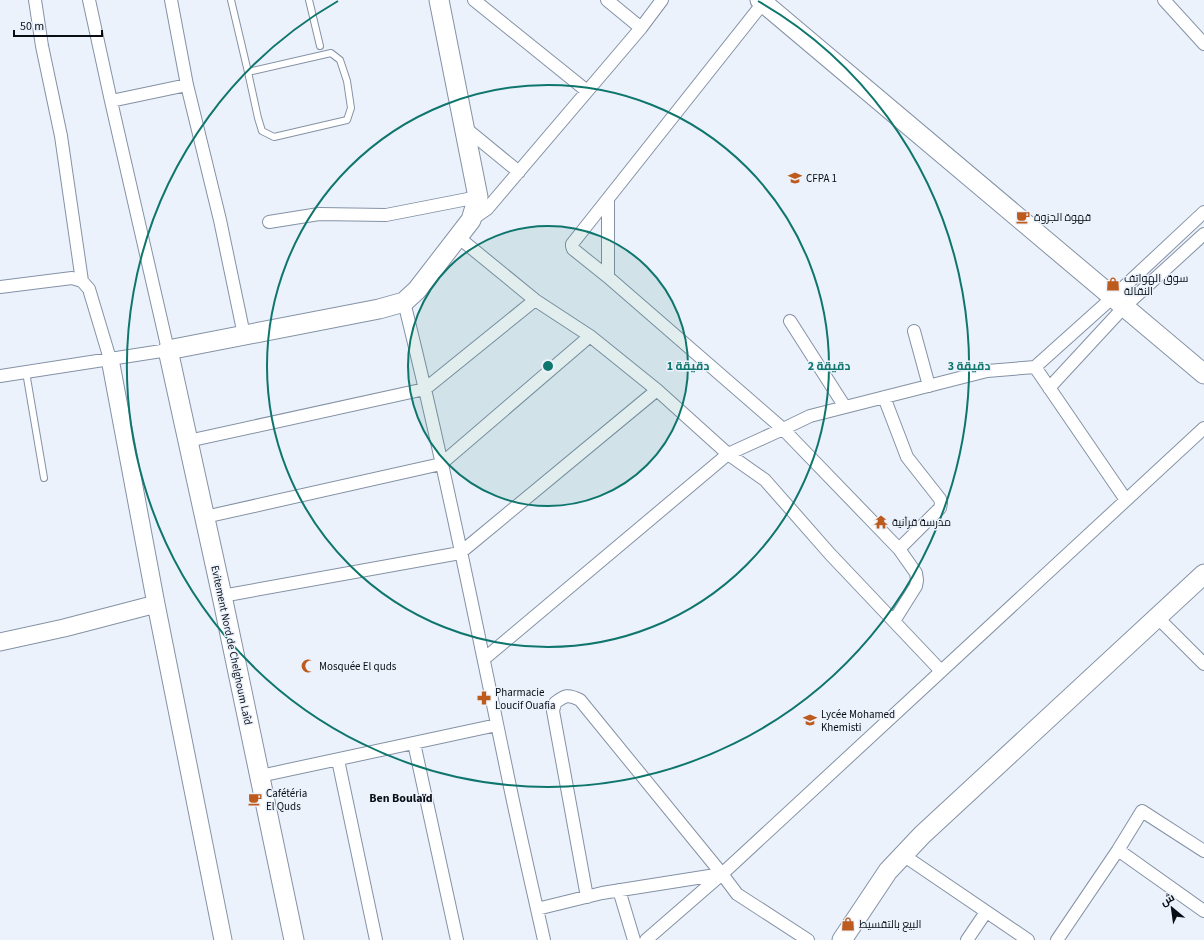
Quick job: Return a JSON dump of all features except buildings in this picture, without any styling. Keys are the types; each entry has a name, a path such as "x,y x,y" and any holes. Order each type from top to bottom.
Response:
{"main road":[{"path":"168,350 379,309 404,302 418,290 471,220 478,197 439,0"},
{"path":"760,1 1204,374"},
{"name":"Evitement Nord de Chelghoum Laîd","path":"168,350 222,596 294,940"},
{"path":"842,940 888,871 922,835 1204,574"}],"street":[{"path":"35,0 42,46 61,136 82,281"},
{"path":"0,376 168,350 89,0"},
{"path":"172,0 187,85 220,220 244,335"},
{"path":"474,0 587,91"},
{"path":"607,0 641,28"},
{"path":"471,220 487,209 641,28 662,0"},
{"path":"1164,0 1204,44"},
{"path":"760,1 572,244 572,246 573,249 608,277 783,430 899,549 916,573 917,580 916,586 894,622"},
{"path":"111,101 187,85"},
{"path":"464,127 519,172"},
{"path":"269,222 319,214 386,215 478,197"},
{"path":"608,198 608,277"},
{"path":"1049,388 1118,303 1204,212"},
{"path":"484,659 728,454 783,430 810,416 987,371 1035,367 1204,234"},
{"path":"458,237 535,300 590,336 657,390 728,454 765,480 830,554 941,671"},
{"path":"0,286 72,278 82,281 89,289 110,359 156,604 223,940"},
{"path":"188,441 425,389 535,300"},
{"path":"404,302 425,389 544,940"},
{"path":"790,322 845,407"},
{"path":"914,331 930,386"},
{"path":"205,518 441,464 590,336"},
{"path":"1035,367 1126,500"},
{"path":"222,596 460,553 657,390"},
{"path":"884,397 907,457 940,499 941,504 940,508 899,549"},
{"path":"646,940 722,874 1204,428"},
{"path":"0,642 64,628 156,604"},
{"path":"1157,617 1204,664"},
{"path":"587,897 553,711 555,703 562,697 571,696 580,700 737,894 808,940"},
{"path":"260,776 497,725"},
{"path":"414,743 457,940"},
{"path":"338,760 376,940"},
{"path":"1057,940 1118,850 1142,811 1204,851"},
{"path":"1118,850 1204,910"},
{"path":"903,855 1028,940"},
{"path":"537,909 620,890 722,874"},
{"path":"620,890 634,940"},
{"path":"967,940 986,912"}],"lane":[{"path":"231,0 258,118 262,131 274,137 347,120 352,108 347,81 340,60 331,53 248,72"},
{"path":"309,0 320,46"},
{"path":"26,372 44,478"}],"place":[{"name":"CFPA 1","path":"795,178"},
{"name":"قهوة الجزوة","path":"1023,217"},
{"name":"سوق الهواتف النقالة","path":"1113,284"},
{"name":"مدرسة قرآنية","path":"881,522"},
{"name":"Mosquée El quds","path":"308,666"},
{"name":"Pharmacie Loucif Ouafia","path":"484,698"},
{"name":"Lycée Mohamed Khemisti","path":"810,720"},
{"name":"Cafétéria El Quds","path":"255,799"},
{"name":"البيع بالتقسيط","path":"848,924"}],"district":[{"name":"Ben Boulaïd","path":"401,798"}]}
